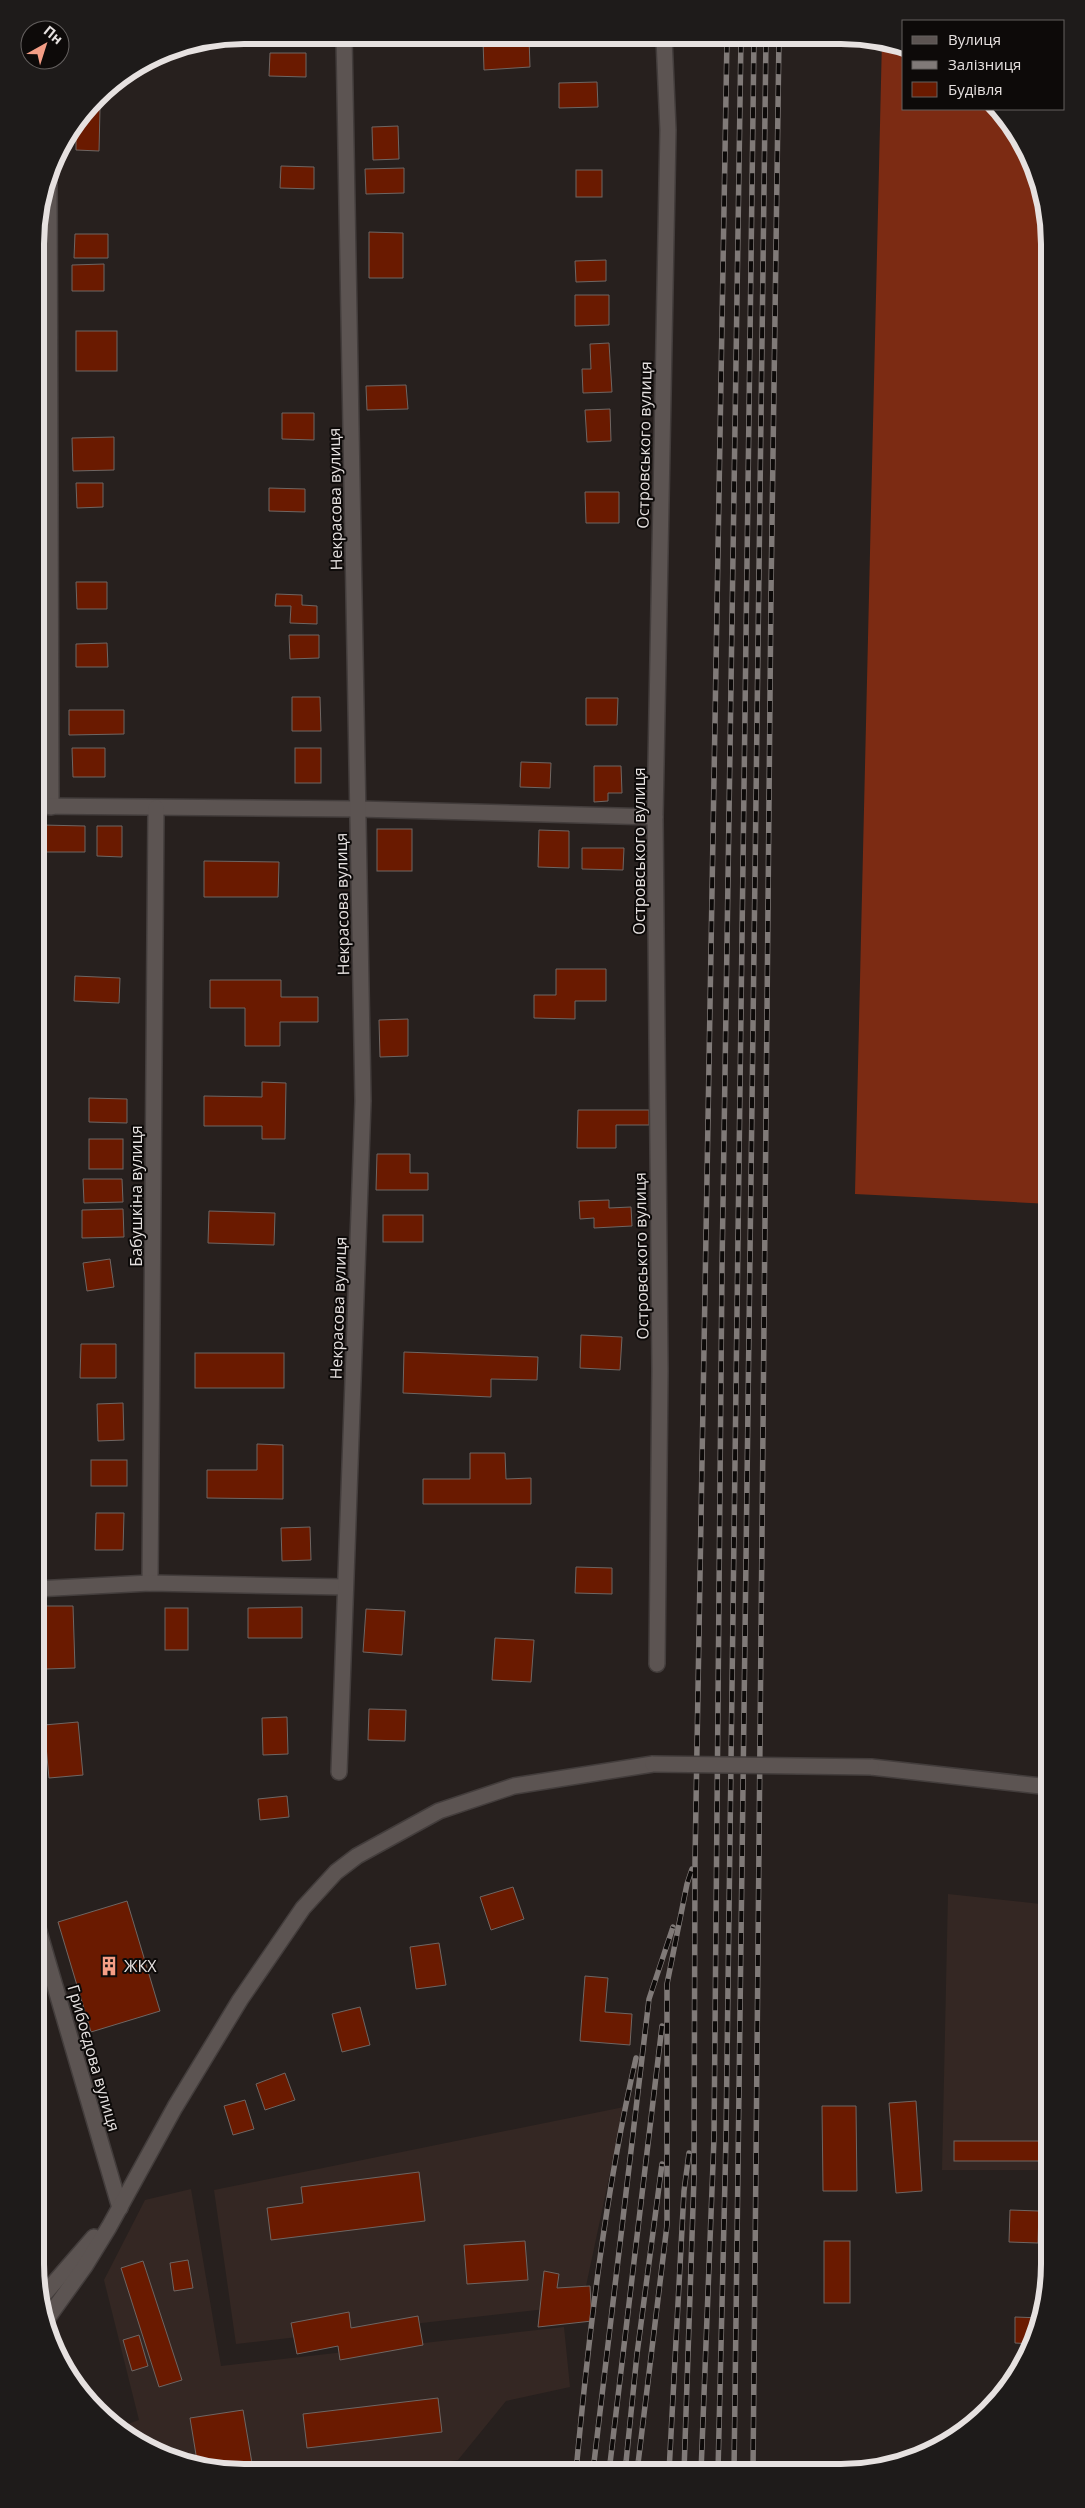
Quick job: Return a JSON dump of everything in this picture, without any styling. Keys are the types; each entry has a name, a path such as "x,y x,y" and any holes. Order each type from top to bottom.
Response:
{"street":[{"name":"Некрасова вулиця","path":"339,1772 344,1587 363,1101 344,44"},
{"name":"Островського вулиця","path":"657,1664 660,1371 656,817 668,130 664,44"},
{"path":"49,200 51,807"},
{"path":"44,807 358,809 656,817"},
{"name":"Бабушкіна вулиця","path":"150,1584 156,808"},
{"path":"44,1589 150,1584 344,1587"},
{"path":"50,2314 85,2266 120,2208 175,2107 240,2000 303,1908 336,1872 357,1856 439,1811 514,1786 653,1764 871,1767 1041,1786"},
{"name":"Грибоєдова вулиця","path":"44,1949 120,2208"},
{"path":"45,2293 120,2208"}],"shaded area":[{"path":"882,48 902,53 902,110 990,110 1008,132 1021,155 1031,179 1040,217 1041,1204 855,1194"},
{"path":"948,1894 1041,1904 1041,2170 942,2170"},
{"path":"624,2107 582,2305 236,2344 214,2190"},
{"path":"191,2189 221,2366 564,2327 570,2387 506,2401 458,2460 431,2464 230,2464 217,2463 179,2454 155,2444 125,2425 139,2420 104,2280 145,2200"}],"building":[{"path":"483,44 529,44 530,67 484,70"},
{"path":"270,53 306,53 306,77 269,76"},
{"path":"597,82 598,107 559,108 559,83"},
{"path":"97,108 100,108 99,151 76,150 76,134"},
{"path":"398,126 399,159 373,160 372,127"},
{"path":"281,166 314,167 314,189 280,188"},
{"path":"404,168 404,193 366,194 365,169"},
{"path":"576,170 602,170 602,197 576,197"},
{"path":"369,232 403,233 403,278 369,278"},
{"path":"75,234 108,234 108,258 74,258"},
{"path":"606,260 606,281 576,282 575,261"},
{"path":"104,264 104,291 72,291 72,265"},
{"path":"575,295 609,295 609,325 575,326"},
{"path":"76,331 117,331 117,371 76,371"},
{"path":"609,343 612,392 583,393 582,369 591,369 590,344"},
{"path":"406,385 408,409 367,410 366,386"},
{"path":"610,409 611,441 587,442 585,410"},
{"path":"282,413 314,413 314,440 282,439"},
{"path":"114,437 114,470 73,471 72,438"},
{"path":"76,483 103,483 103,507 77,508"},
{"path":"269,488 305,489 305,512 269,511"},
{"path":"585,492 619,492 619,523 586,523"},
{"path":"76,582 107,582 107,609 77,609"},
{"path":"276,594 302,595 302,605 317,606 317,624 290,623 291,606 275,606"},
{"path":"289,635 319,635 319,658 290,659"},
{"path":"107,643 108,667 76,667 76,644"},
{"path":"292,697 320,697 321,731 292,731"},
{"path":"586,698 618,698 617,725 586,725"},
{"path":"69,710 124,710 124,734 69,735"},
{"path":"72,748 105,748 105,777 73,777"},
{"path":"295,748 321,748 321,783 295,783"},
{"path":"521,762 551,763 550,788 520,787"},
{"path":"594,766 621,766 622,793 608,793 608,801 594,802"},
{"path":"44,825 85,826 85,852 44,852"},
{"path":"97,826 122,826 122,857 97,856"},
{"path":"377,829 412,829 412,871 377,871"},
{"path":"539,830 569,831 569,868 538,867"},
{"path":"582,848 624,848 623,870 582,869"},
{"path":"204,861 279,862 278,897 204,897"},
{"path":"556,969 606,969 606,1001 575,1001 575,1019 534,1018 534,995 556,995"},
{"path":"75,976 120,978 119,1003 74,1001"},
{"path":"210,980 281,980 281,997 318,997 318,1022 280,1022 280,1046 245,1046 245,1008 210,1008"},
{"path":"408,1019 408,1056 380,1057 379,1020"},
{"path":"262,1082 286,1083 285,1139 262,1139 262,1126 204,1126 204,1096 262,1097"},
{"path":"89,1098 127,1099 127,1123 89,1122"},
{"path":"578,1110 649,1110 649,1125 616,1125 616,1148 577,1148"},
{"path":"89,1139 123,1139 123,1169 89,1169"},
{"path":"377,1154 410,1154 410,1173 428,1173 428,1190 376,1190"},
{"path":"83,1179 122,1179 123,1202 84,1203"},
{"path":"609,1200 609,1208 631,1207 632,1226 594,1228 594,1218 580,1219 579,1201"},
{"path":"123,1209 124,1237 82,1238 82,1210"},
{"path":"209,1211 275,1213 274,1245 208,1243"},
{"path":"383,1215 423,1215 423,1242 383,1242"},
{"path":"110,1259 114,1287 87,1291 83,1263"},
{"path":"581,1335 622,1337 620,1370 580,1368"},
{"path":"81,1344 116,1344 116,1378 80,1378"},
{"path":"404,1352 538,1357 537,1380 491,1379 491,1397 403,1393"},
{"path":"195,1353 284,1353 284,1388 195,1388"},
{"path":"123,1403 124,1440 98,1441 97,1404"},
{"path":"257,1444 283,1445 283,1499 207,1498 207,1470 257,1470"},
{"path":"470,1453 505,1453 506,1479 531,1478 531,1504 423,1504 423,1479 470,1479"},
{"path":"91,1460 127,1460 127,1486 91,1486"},
{"path":"96,1513 124,1513 123,1550 95,1550"},
{"path":"310,1527 311,1560 282,1561 281,1528"},
{"path":"576,1567 612,1568 612,1594 575,1593"},
{"path":"44,1606 73,1606 75,1668 46,1669"},
{"path":"302,1607 302,1638 248,1638 248,1608"},
{"path":"165,1608 188,1608 188,1650 165,1650"},
{"path":"366,1609 405,1611 402,1655 363,1652"},
{"path":"495,1638 534,1640 531,1682 492,1680"},
{"path":"369,1709 406,1710 405,1741 368,1740"},
{"path":"287,1717 288,1754 263,1755 262,1718"},
{"path":"78,1722 83,1775 49,1778 44,1725"},
{"path":"287,1796 289,1817 260,1820 258,1799"},
{"path":"513,1887 524,1919 491,1930 480,1897"},
{"name":"ЖКХ","path":"127,1901 160,2011 91,2032 58,1922"},
{"path":"439,1943 446,1985 416,1989 410,1947"},
{"path":"585,1976 608,1978 605,2012 632,2014 630,2045 580,2041"},
{"path":"360,2007 370,2045 342,2052 332,2014"},
{"path":"285,2073 295,2100 265,2110 256,2084"},
{"path":"245,2100 254,2129 233,2135 224,2106"},
{"path":"916,2101 922,2191 896,2193 889,2103"},
{"path":"822,2106 856,2106 857,2191 823,2191"},
{"path":"954,2141 1041,2141 1041,2161 954,2161"},
{"path":"419,2172 425,2221 271,2240 267,2208 303,2203 301,2187"},
{"path":"1010,2210 1039,2211 1038,2243 1009,2242"},
{"path":"525,2241 528,2280 467,2284 464,2245"},
{"path":"824,2241 850,2241 850,2303 824,2303"},
{"path":"188,2260 193,2288 174,2291 170,2263"},
{"path":"143,2261 182,2380 159,2387 121,2268"},
{"path":"544,2271 559,2274 557,2288 590,2286 592,2321 538,2327"},
{"path":"349,2312 351,2328 418,2316 423,2345 340,2360 338,2346 297,2354 291,2323"},
{"path":"1015,2317 1034,2318 1025,2344 1015,2343"},
{"path":"139,2335 148,2366 132,2371 123,2340"},
{"path":"438,2398 442,2432 307,2448 303,2414"},
{"path":"243,2410 252,2464 217,2463 197,2458 190,2418"}],"railway":[{"path":"684,2464 694,2178 695,1861 727,44"},
{"path":"701,2464 714,2138 722,1268 741,44"},
{"path":"718,2464 726,2138 754,44"},
{"path":"734,2464 766,44"},
{"path":"753,2464 771,594 779,44"},
{"path":"638,2464 667,2225 667,1984 687,1884 692,1869"},
{"path":"594,2464 649,1999 673,1927"},
{"path":"610,2464 662,2026"},
{"path":"577,2464 599,2263 615,2160 636,2058"},
{"path":"669,2464 684,2191 689,2153"},
{"path":"626,2464 637,2354 662,2164"}],"place":[{"name":"ЖКХ","path":"109,1966"}]}
